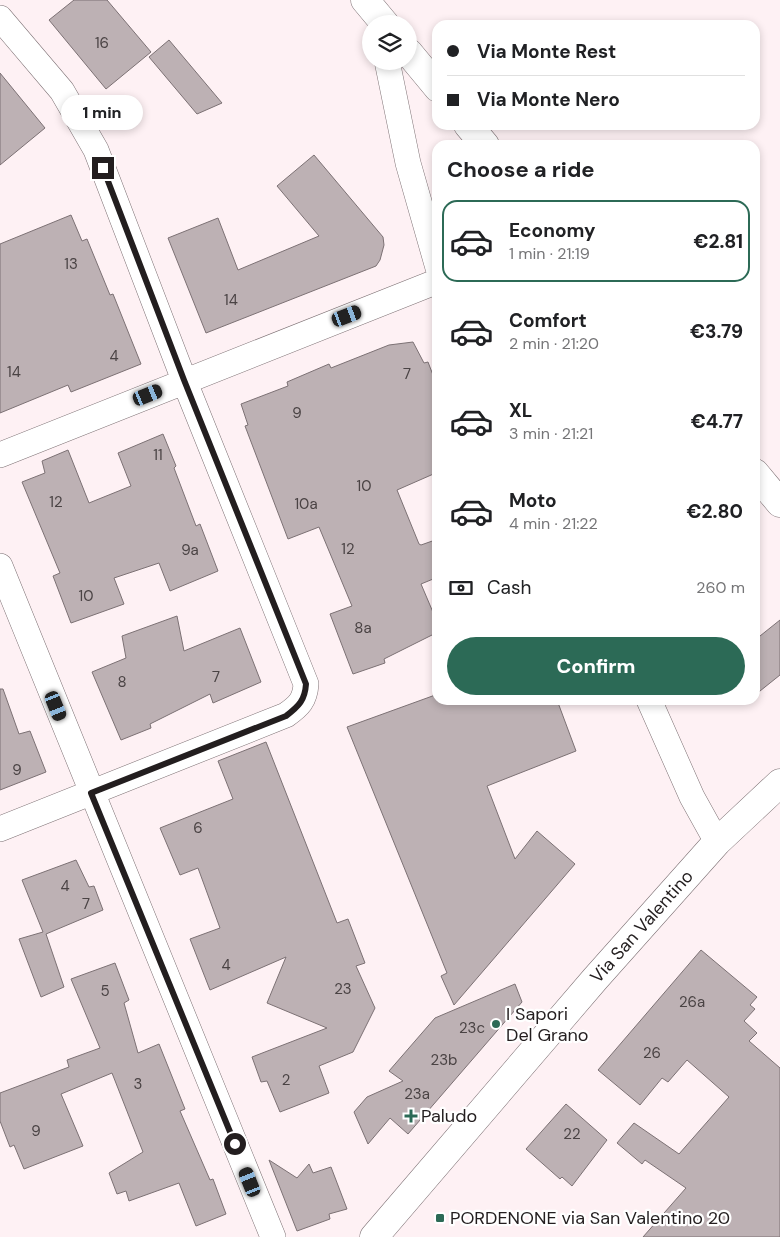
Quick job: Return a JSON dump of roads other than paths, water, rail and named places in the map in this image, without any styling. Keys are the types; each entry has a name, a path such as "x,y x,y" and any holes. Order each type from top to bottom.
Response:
{"street":[{"path":"0,18 62,91 96,150 184,380 303,671 306,684 305,696 299,706 286,716 0,829"},
{"path":"417,63 432,81"},
{"path":"389,70 408,163 432,247"},
{"path":"472,130 481,140"},
{"path":"0,455 184,380 432,283"},
{"path":"760,479 780,504"},
{"path":"0,566 272,1237"},
{"path":"651,705 692,797 717,842"},
{"name":"Via San Valentino","path":"374,1237 595,979 717,842 780,784"}],"place":[{"name":"I Sapori Del Grano","path":"496,1024"},
{"name":"Paludo","path":"411,1116"},
{"name":"PORDENONE via San Valentino 20","path":"440,1218"}]}
